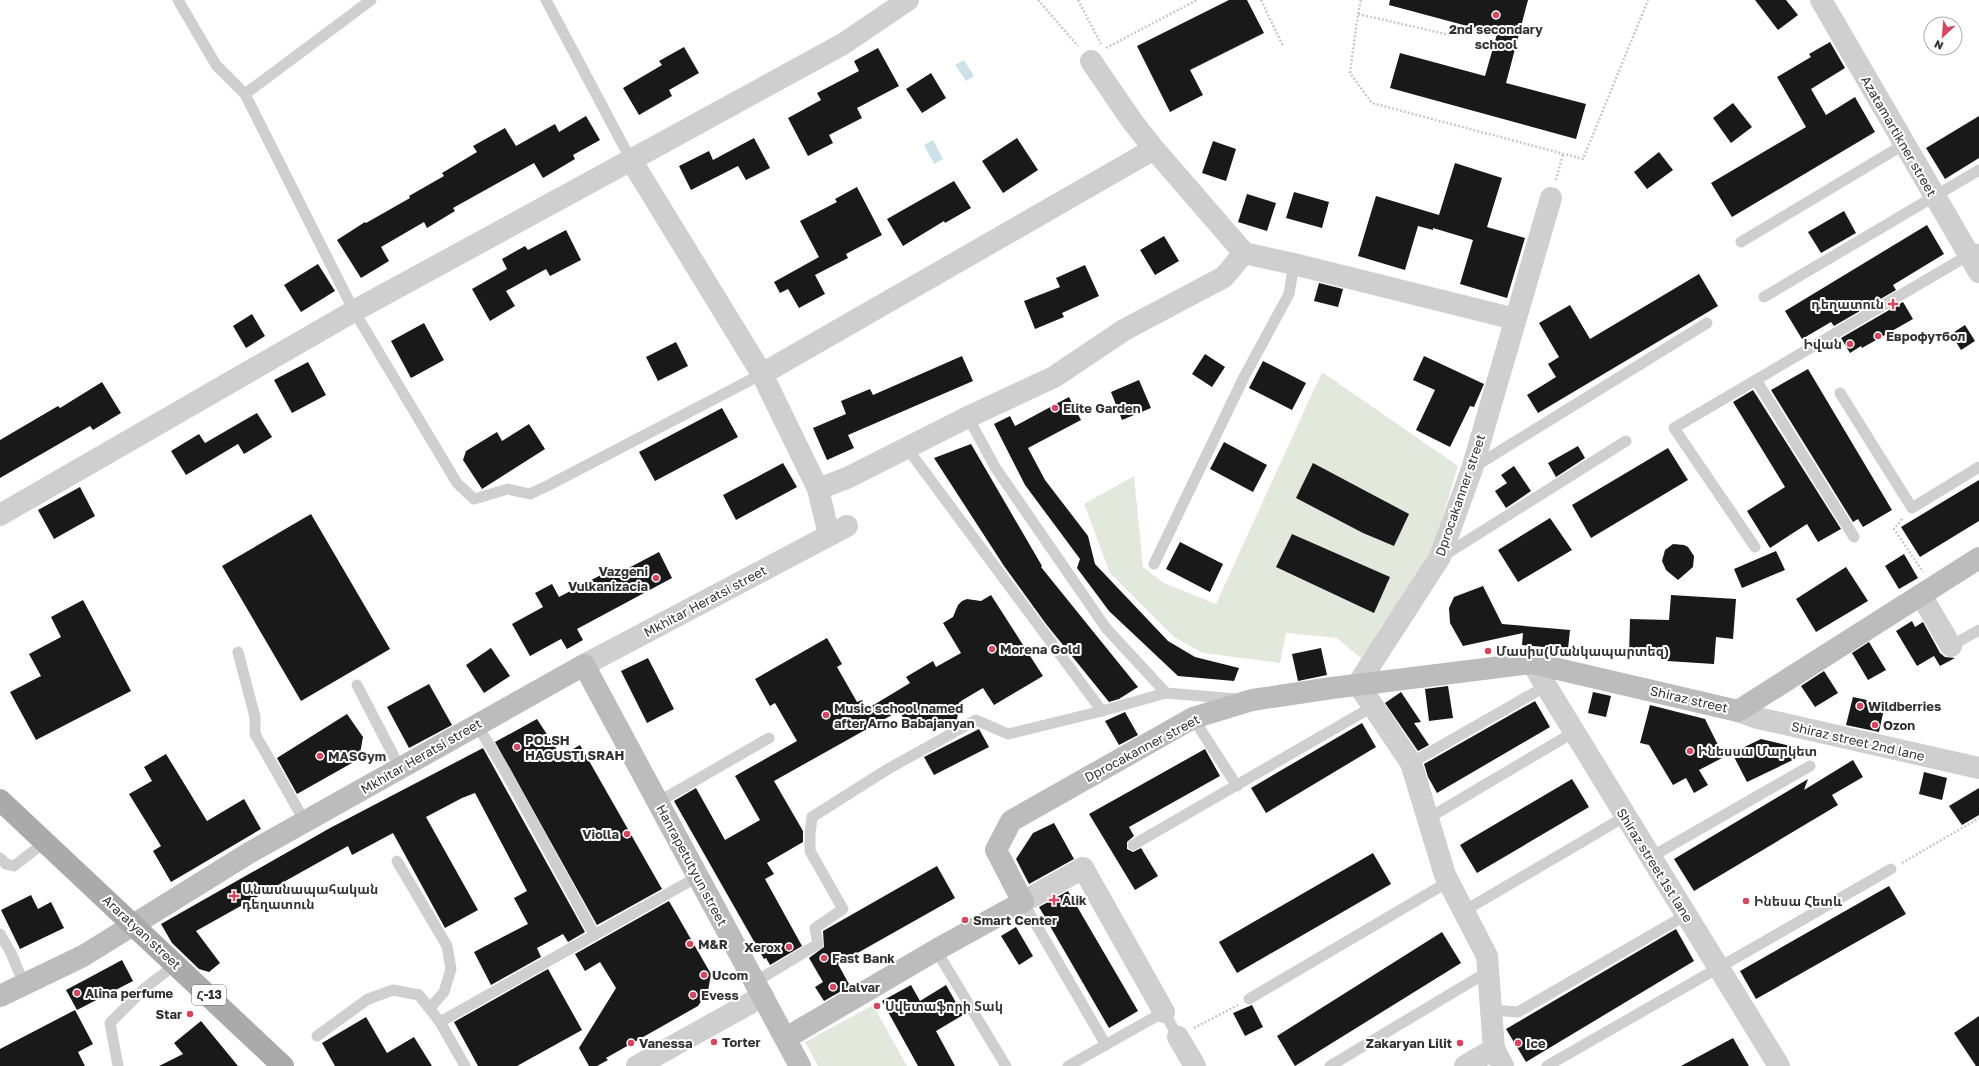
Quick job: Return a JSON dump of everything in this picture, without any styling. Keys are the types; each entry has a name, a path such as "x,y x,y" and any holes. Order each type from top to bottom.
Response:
{"main road":[{"name":"Araratyan street","path":"0,800 283,1066"}],"street":[{"path":"0,515 354,311 843,44 908,0"},
{"name":"Azatamartikner street","path":"1821,0 1934,197 1976,259"},
{"path":"1091,61 1132,121 1154,149 1244,253 1515,319"},
{"path":"762,374 1154,149"},
{"path":"631,160 762,374 818,489 847,478 968,417 1054,377 1124,330 1224,277 1244,253"},
{"name":"Dprocakanner street","path":"1023,902 996,850 1011,821 1193,718 1252,700 1358,684 1440,557 1472,469 1551,198"},
{"name":"Mkhitar Heratsi street","path":"0,996 83,956 249,854 584,665 838,530 818,489"},
{"name":"Shiraz street","path":"1358,684 1532,663 1738,711 1923,585 1979,558"},
{"path":"1923,585 1951,646"},
{"name":"Shiraz street 1st lane","path":"1532,663 1779,1066"},
{"name":"Hanrapetutyun street","path":"584,665 800,1066"},
{"path":"1358,684 1411,763 1427,819 1448,882 1487,956 1498,1058 1465,1066"},
{"name":"Shiraz street 2nd lane","path":"1738,711 1758,718 1979,768"},
{"path":"786,1038 936,950 1083,868 1164,1012"},
{"path":"644,1064 759,989"},
{"path":"1178,1037 1195,1066"}],"lane":[{"path":"178,0 216,65 245,94 354,311 457,483 474,499 508,489 530,494 762,374"},
{"path":"245,94 371,0"},
{"path":"546,0 631,160"},
{"path":"1741,242 1904,145"},
{"path":"1764,297 1979,170"},
{"path":"1755,547 1674,428 1756,380 1976,259"},
{"path":"1154,564 1244,377 1289,294 1294,264"},
{"path":"1472,469 1706,323"},
{"path":"1756,380 1854,537"},
{"path":"1840,393 1912,508 1979,467"},
{"path":"968,417 995,467 1106,628 1166,692"},
{"path":"1440,557 1626,441"},
{"path":"907,448 1102,711"},
{"path":"1951,646 1979,630"},
{"path":"238,652 255,718 254,734 305,822"},
{"path":"357,685 400,768"},
{"path":"1411,763 1546,686"},
{"path":"759,989 818,944 815,928 843,909 810,851 812,817 888,769 976,720 1008,734 1102,711 1166,692 1252,700"},
{"path":"1133,845 1372,707"},
{"path":"1193,718 1237,786"},
{"path":"477,725 504,769 594,934"},
{"path":"1427,819 1574,732"},
{"path":"658,802 769,738"},
{"path":"1651,857 1810,766"},
{"path":"1464,911 1626,816"},
{"path":"0,858 6,864 14,866 45,842"},
{"path":"398,860 447,946 451,969 444,992 430,1008"},
{"path":"1547,1066 1891,869"},
{"path":"440,1022 699,876"},
{"path":"1249,999 1448,882"},
{"path":"1023,902 1106,1045"},
{"path":"1492,1010 1518,1012 1686,915"},
{"path":"0,934 11,953 24,984"},
{"path":"936,950 1006,1066"},
{"path":"118,1066 110,1023 145,988 176,964"},
{"path":"1330,1066 1489,970"},
{"path":"317,1036 368,999 393,990 419,995 440,1022 465,1066"},
{"path":"1068,1066 1164,1012 1178,1037"}],"path":[{"path":"1038,0 1091,61"},
{"path":"1078,0 1104,49 1197,0"},
{"path":"1261,0 1283,46"},
{"path":"1361,0 1350,73 1372,103 1583,159 1648,0"},
{"path":"1358,14 1450,36"},
{"path":"1551,198 1563,154"},
{"path":"1912,508 1894,529 1923,585"},
{"path":"1891,869 1979,818"},
{"path":"1178,1037 1249,999"}],"shaded area":[{"path":"964,60 974,76 966,81 955,65"},
{"path":"933,140 943,159 934,164 924,145"},
{"path":"1322,372 1458,466 1430,559 1362,659 1337,638 1286,633 1280,663 1203,653 1174,637 1110,573 1084,504 1134,476 1143,567 1164,583 1216,604"},
{"path":"873,1005 907,1066 818,1066 805,1042"}],"building":[{"path":"1229,0 1247,0 1264,33 1190,70 1203,95 1170,112 1137,46"},
{"path":"1390,0 1528,0 1506,83 1586,104 1576,139 1390,88 1400,53 1485,76 1497,34 1389,5"},
{"path":"1755,0 1786,0 1798,15 1778,30"},
{"path":"1830,42 1845,68 1811,89 1826,115 1855,97 1875,132 1732,217 1711,183 1806,127 1777,77 1811,57 1809,54"},
{"path":"684,47 699,73 669,90 672,96 639,115 623,88 662,65 659,61"},
{"path":"878,48 899,86 857,108 862,118 829,135 833,143 808,156 788,118 821,100 817,93 859,71 854,61"},
{"path":"931,73 946,98 922,113 906,89"},
{"path":"1733,103 1752,127 1731,143 1713,118"},
{"path":"586,116 600,140 573,155 575,159 543,178 534,163 453,208 455,211 427,228 424,222 381,247 389,261 361,278 337,240 365,222 366,223 410,198 409,196 444,176 442,173 477,152 473,146 505,128 516,146 555,124 559,132"},
{"path":"1979,116 1979,158 1945,179 1926,148"},
{"path":"754,138 770,168 746,180 738,166 691,190 679,166 709,151 713,160"},
{"path":"1017,138 1038,170 1003,193 982,161"},
{"path":"1213,141 1236,149 1226,181 1202,173"},
{"path":"1659,152 1673,170 1647,189 1634,172"},
{"path":"1455,163 1502,178 1487,227 1525,238 1507,298 1460,284 1473,240 1433,228 1433,230 1418,226 1405,270 1358,256 1376,196 1439,215"},
{"path":"954,181 971,208 945,223 944,221 903,246 887,219"},
{"path":"857,187 882,235 846,254 848,258 815,275 825,294 799,308 788,289 780,293 774,282 819,257 800,221 837,202 835,199"},
{"path":"1294,192 1329,202 1322,228 1286,218"},
{"path":"1247,194 1276,203 1267,231 1238,222"},
{"path":"1844,211 1856,233 1821,253 1808,232"},
{"path":"1927,225 1944,254 1893,285 1896,290 1834,326 1831,322 1802,339 1785,311"},
{"path":"566,230 581,260 550,276 546,269 506,291 515,306 490,321 472,289 507,269 502,259 525,246 528,250"},
{"path":"1164,236 1179,261 1155,275 1140,250"},
{"path":"318,264 335,291 301,312 284,285"},
{"path":"1085,265 1099,296 1062,313 1064,317 1035,329 1024,301 1060,287 1056,278"},
{"path":"1699,274 1718,306 1538,413 1527,395 1556,377 1548,364 1559,357 1539,323 1570,305 1590,339"},
{"path":"1319,283 1343,289 1338,307 1314,301"},
{"path":"1903,302 1913,319 1862,348 1861,346 1850,353 1841,338"},
{"path":"252,314 265,336 246,348 233,326"},
{"path":"424,323 444,360 411,378 391,341"},
{"path":"1965,325 1975,341 1961,350 1951,334"},
{"path":"676,342 688,366 658,381 646,357"},
{"path":"1205,354 1225,367 1212,387 1192,374"},
{"path":"962,356 973,381 848,435 854,448 827,460 813,428 846,414 841,401 870,389 873,395"},
{"path":"1424,356 1484,384 1474,407 1470,406 1450,447 1416,430 1435,390 1413,380"},
{"path":"1263,361 1306,383 1292,410 1249,388"},
{"path":"308,362 326,395 292,413 274,380"},
{"path":"1808,369 1892,510 1863,527 1858,519 1853,522 1771,390"},
{"path":"1139,380 1151,408 1122,420 1111,392"},
{"path":"102,382 121,413 93,430 90,426 0,478 0,440 58,406 60,408"},
{"path":"1753,390 1841,529 1818,542 1807,524 1770,548 1747,511 1785,487 1733,402"},
{"path":"1069,397 1081,420 1028,448 1045,480 1088,536 1095,564 1168,641 1195,657 1239,668 1234,681 1178,676 1109,611 1077,568 1080,559 1025,485 994,424 1010,416 1015,426"},
{"path":"722,408 738,437 655,481 639,452"},
{"path":"257,413 272,437 244,454 238,444 186,475 171,451 199,434 205,443"},
{"path":"529,424 545,449 482,489 463,460 466,451 497,432 502,441"},
{"path":"1224,442 1267,465 1253,492 1210,469"},
{"path":"971,444 1042,566 1041,567 1138,687 1119,699 1109,702 1046,624 1004,566 934,458"},
{"path":"1578,446 1585,458 1556,477 1548,463"},
{"path":"1668,448 1688,480 1591,538 1572,505"},
{"path":"783,463 797,487 736,520 723,495"},
{"path":"1313,463 1409,514 1394,546 1363,533 1296,498"},
{"path":"1514,466 1531,491 1506,508 1495,491 1507,483 1501,475"},
{"path":"1979,480 1979,521 1920,557 1901,527"},
{"path":"80,487 95,516 54,539 38,510"},
{"path":"311,514 390,649 301,701 222,566"},
{"path":"1550,518 1572,550 1518,582 1498,550"},
{"path":"1292,534 1390,577 1374,613 1276,567"},
{"path":"1180,542 1223,564 1210,592 1166,569"},
{"path":"1673,544 1688,547 1694,556 1693,567 1678,580 1666,570 1662,561 1665,550"},
{"path":"1776,551 1785,570 1742,588 1734,569"},
{"path":"659,552 672,578 577,629 583,640 567,649 561,639 530,656 512,624 543,607 535,593 552,584 559,597 616,567 619,573"},
{"path":"1904,554 1918,578 1899,589 1885,566"},
{"path":"1846,567 1868,601 1816,632 1796,599"},
{"path":"1483,586 1502,624 1570,630 1568,649 1522,645 1523,633 1463,646 1450,623 1449,608 1454,597"},
{"path":"991,595 1043,676 994,705 983,688 961,701 956,723 951,726 929,720 911,730 899,711 774,781 803,831 803,842 767,863 774,874 765,879 802,946 770,965 766,958 764,959 674,801 696,788 725,840 760,820 735,776 797,741 775,703 770,706 755,679 827,638 842,664 837,667 857,702 862,700 867,709 910,683 906,677 933,661 936,667 961,653 943,623 953,617 958,605 962,601 967,599 981,601"},
{"path":"1671,595 1736,599 1733,639 1716,637 1714,664 1667,661 1667,657 1629,656 1630,619 1669,620"},
{"path":"83,600 131,691 36,740 10,692 41,676 29,654 61,637 51,617"},
{"path":"1912,621 1915,627 1923,622 1940,653 1945,657 1955,658 1940,666 1934,656 1917,666 1896,631"},
{"path":"1869,642 1886,670 1868,680 1852,653"},
{"path":"491,648 510,676 484,693 466,665"},
{"path":"1321,648 1327,675 1298,681 1292,654"},
{"path":"648,658 674,709 647,723 621,671"},
{"path":"1824,671 1838,693 1815,707 1801,686"},
{"path":"429,684 452,725 409,748 387,707"},
{"path":"1448,686 1453,718 1429,721 1425,689"},
{"path":"1401,692 1421,722 1414,723 1429,745 1418,751 1385,703"},
{"path":"1593,692 1611,696 1606,717 1588,713"},
{"path":"1853,697 1885,704 1879,732 1846,725"},
{"path":"1535,701 1550,727 1437,793 1428,777 1424,764"},
{"path":"1650,705 1705,719 1724,757 1699,770 1708,785 1694,793 1686,778 1673,785 1649,745 1640,743"},
{"path":"1125,712 1138,735 1119,745 1105,721"},
{"path":"347,714 363,737 359,759 297,794 277,758"},
{"path":"537,719 561,756 580,745 662,889 597,925 495,742"},
{"path":"1362,723 1376,747 1266,813 1251,788"},
{"path":"979,729 989,747 934,775 924,757"},
{"path":"1761,739 1799,748 1797,758 1747,782 1732,753"},
{"path":"483,748 585,932 568,942 563,934 537,948 541,957 491,985 474,952 528,924 514,898 527,891 475,793 462,798 426,817 478,910 445,928 393,833 352,855 348,846 196,931 220,963 209,972 199,969 172,943 161,924 330,828"},
{"path":"1205,749 1220,776 1129,827 1134,836 1127,842 1127,849 1133,852 1141,848 1158,876 1135,890 1089,814"},
{"path":"166,754 207,821 244,799 261,829 171,882 153,851 161,846 129,794 152,781 144,767"},
{"path":"1853,760 1863,777 1832,795 1838,805 1694,891 1674,859 1808,779 1804,790"},
{"path":"1924,772 1947,778 1942,800 1919,794"},
{"path":"1572,779 1589,807 1477,873 1460,845"},
{"path":"1979,788 1979,815 1962,825 1949,806"},
{"path":"1054,823 1074,859 1029,884 1016,859 1033,833"},
{"path":"1373,853 1391,884 1237,973 1219,942"},
{"path":"937,866 955,898 838,964 850,986 824,1001 815,987 823,982 809,958 824,947 823,931"},
{"path":"1889,886 1906,914 1756,999 1740,971"},
{"path":"1068,891 1138,1011 1109,1028 1039,907"},
{"path":"31,895 38,909 51,902 64,928 20,949 1,910"},
{"path":"669,901 711,974 708,991 698,1006 606,1058 608,1060 597,1066 589,1066 579,1048 616,988 600,962 585,971 575,954"},
{"path":"1016,927 1033,956 1019,965 1001,936"},
{"path":"1676,929 1694,961 1526,1062 1506,1029"},
{"path":"1442,932 1461,963 1295,1066 1277,1036"},
{"path":"122,960 133,981 77,1010 66,990"},
{"path":"548,969 582,1030 517,1066 478,1066 454,1022"},
{"path":"911,985 920,1001 946,985 963,1015 936,1031 955,1066 918,1066 882,1001"},
{"path":"1252,1005 1263,1027 1245,1036 1233,1013"},
{"path":"75,1010 93,1044 78,1052 85,1066 0,1066 0,1049"},
{"path":"1979,1016 1979,1066 1976,1066 1954,1033"},
{"path":"366,1017 387,1053 414,1037 432,1066 335,1066 322,1043"},
{"path":"201,1021 238,1066 159,1066 183,1054 174,1043"},
{"path":"1733,1038 1749,1066 1681,1066"}],"place":[{"name":"2nd secondary school","path":"1496,15"},
{"name":"դեղատուն","path":"1893,304"},
{"name":"Еврофутбол","path":"1878,336"},
{"name":"Իվան","path":"1850,344"},
{"name":"Elite Garden","path":"1055,408"},
{"name":"Vazgeni Vulkanizacia","path":"656,578"},
{"name":"Morena Gold","path":"992,649"},
{"name":"Մասիս(Մանկապարտեզ)","path":"1488,651"},
{"name":"Wildberries","path":"1860,706"},
{"name":"Music school named after Arno Babajanyan","path":"826,715"},
{"name":"Ozon","path":"1875,725"},
{"name":"POLSH HAGUSTI SRAH","path":"517,747"},
{"name":"Ինեսսա Մարկետ","path":"1690,751"},
{"name":"MASGym","path":"320,756"},
{"name":"Violla","path":"627,834"},
{"name":"Անասնապահական դեղատուն","path":"234,896"},
{"name":"Alik","path":"1054,900"},
{"name":"Ինեսա Հետև","path":"1746,901"},
{"name":"Smart Center","path":"965,920"},
{"name":"M&R","path":"690,944"},
{"name":"Xerox","path":"789,947"},
{"name":"Fast Bank","path":"824,958"},
{"name":"Ucom","path":"704,975"},
{"name":"Lalvar","path":"833,987"},
{"name":"Alina perfume","path":"77,993"},
{"name":"Evess","path":"693,995"},
{"name":"Սվետաֆորի Տակ","path":"877,1006"},
{"name":"Star","path":"190,1014"},
{"name":"Torter","path":"714,1042"},
{"name":"Vanessa","path":"631,1043"},
{"name":"Zakaryan Lilit","path":"1460,1043"},
{"name":"Ice","path":"1518,1043"}]}
